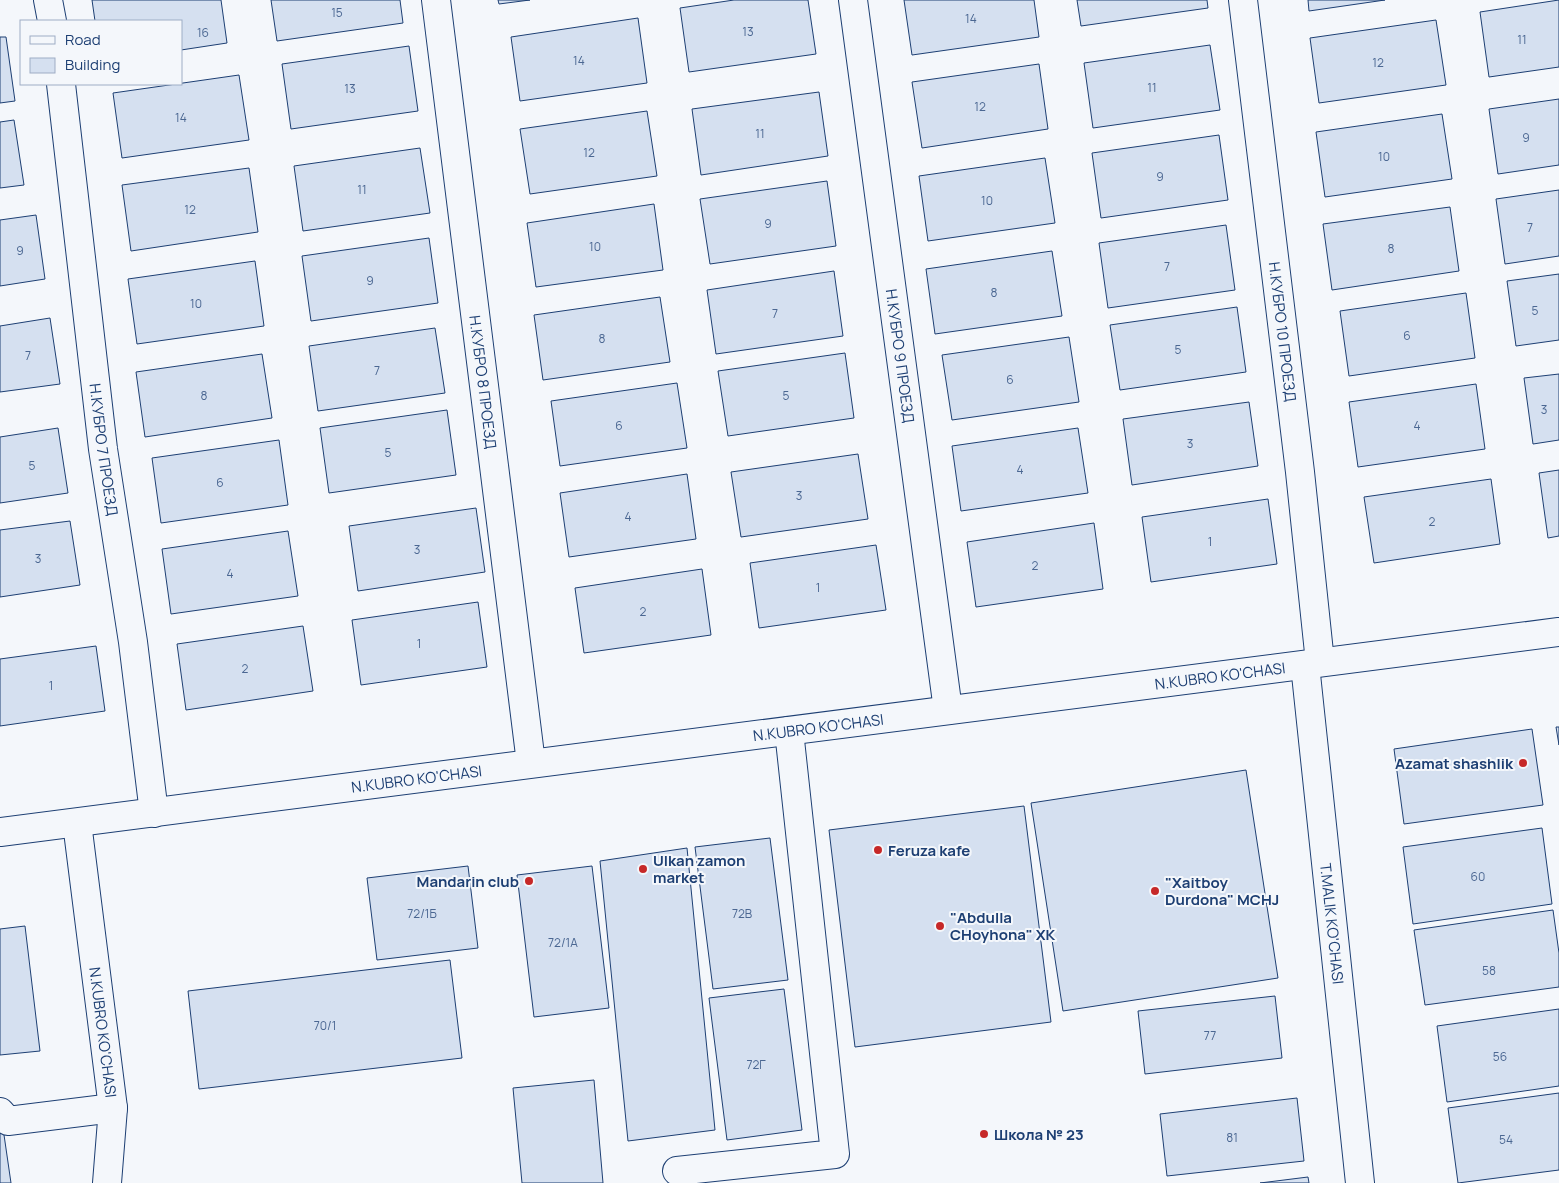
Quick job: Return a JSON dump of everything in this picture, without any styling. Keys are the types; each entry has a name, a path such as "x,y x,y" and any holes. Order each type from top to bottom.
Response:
{"street":[{"path":"48,0 52,20"},
{"name":"Н.КУБРО 8 ПРОЕЗД","path":"436,0 531,763"},
{"name":"Н.КУБРО 9 ПРОЕЗД","path":"853,0 948,710"},
{"name":"Н.КУБРО 10 ПРОЕЗД","path":"1243,0 1300,472 1312,664"},
{"name":"Н.КУБРО 7 ПРОЕЗД","path":"61,85 103,449 134,642 154,813"},
{"name":"N.KUBRO KO'CHASI","path":"0,832 1559,632"},
{"name":"T.MALIK KO'CHASI","path":"1312,664 1360,1183"},
{"path":"677,1171 835,1154 789,731"},
{"name":"N.KUBRO KO'CHASI","path":"77,823 113,1108 107,1183"},
{"path":"0,1112 8,1121 113,1108"}],"building":[{"path":"92,0 221,0 227,43 182,50 182,20 95,20"},
{"path":"271,0 400,0 403,23 277,41"},
{"path":"498,0 530,0 499,4"},
{"path":"734,0 808,0 816,54 689,72 680,8"},
{"path":"904,0 1034,0 1039,37 912,55"},
{"path":"1077,0 1207,0 1208,8 1081,26"},
{"path":"1308,0 1385,0 1309,11"},
{"path":"1559,0 1559,67 1489,77 1480,12"},
{"path":"638,18 647,83 520,101 511,37"},
{"path":"1436,20 1446,85 1319,103 1310,38"},
{"path":"0,37 6,37 15,101 0,103"},
{"path":"1210,45 1220,110 1093,128 1084,63"},
{"path":"409,46 418,111 291,129 282,64"},
{"path":"1039,64 1048,129 922,148 912,82"},
{"path":"239,75 249,140 122,158 113,93 182,85 182,83"},
{"path":"819,92 828,156 701,175 692,109"},
{"path":"1559,99 1559,165 1498,174 1489,109"},
{"path":"647,111 657,176 530,194 520,129"},
{"path":"1442,114 1452,179 1325,197 1316,132"},
{"path":"14,120 24,185 0,188 0,122"},
{"path":"1219,135 1228,200 1101,218 1092,153"},
{"path":"420,148 430,213 303,231 294,166"},
{"path":"1045,158 1055,223 928,241 919,176"},
{"path":"249,168 258,232 131,251 122,185"},
{"path":"827,181 836,246 710,264 700,199"},
{"path":"1559,190 1559,256 1505,264 1496,199"},
{"path":"654,204 663,270 536,287 527,223"},
{"path":"1450,207 1459,271 1332,290 1323,224"},
{"path":"36,215 45,279 0,286 0,220"},
{"path":"1226,225 1235,290 1108,308 1099,243"},
{"path":"429,238 438,303 311,321 302,256"},
{"path":"1052,251 1062,316 935,334 926,269"},
{"path":"255,261 264,326 137,344 128,279"},
{"path":"834,271 843,336 716,354 707,290"},
{"path":"1559,274 1559,340 1516,346 1507,281"},
{"path":"1466,293 1475,358 1349,376 1340,311"},
{"path":"660,297 670,362 543,380 534,315"},
{"path":"1237,307 1246,372 1120,390 1110,325"},
{"path":"50,318 60,384 0,392 0,326"},
{"path":"435,328 445,393 318,411 309,346"},
{"path":"1069,337 1079,402 952,420 942,355"},
{"path":"845,353 854,418 728,436 718,371"},
{"path":"262,354 272,418 145,437 136,372"},
{"path":"1559,374 1559,440 1533,444 1524,378"},
{"path":"677,383 687,448 560,466 551,401"},
{"path":"1476,384 1485,449 1358,467 1349,402"},
{"path":"1249,402 1258,466 1132,485 1123,419"},
{"path":"447,410 456,475 329,493 320,428"},
{"path":"58,428 68,493 0,503 0,437"},
{"path":"1078,428 1088,493 961,511 952,446"},
{"path":"279,440 288,505 161,523 152,458"},
{"path":"858,454 868,519 741,537 731,472"},
{"path":"1559,470 1559,536 1548,538 1539,473"},
{"path":"687,474 696,539 569,557 560,493"},
{"path":"1491,479 1500,544 1374,563 1364,497"},
{"path":"1268,499 1277,564 1151,582 1142,517"},
{"path":"476,508 485,572 358,591 349,526"},
{"path":"70,521 80,585 0,597 0,530"},
{"path":"1094,523 1103,589 976,607 967,542"},
{"path":"288,531 298,596 171,614 162,549"},
{"path":"876,545 886,610 759,628 750,563"},
{"path":"702,569 711,635 584,653 575,588"},
{"path":"478,602 487,667 361,685 352,620"},
{"path":"303,626 313,691 186,710 177,644"},
{"path":"96,646 105,711 0,726 0,659"},
{"path":"1556,727 1559,727 1559,745"},
{"path":"1532,729 1543,805 1404,824 1394,749"},
{"name":"\"Xaitboy Durdona\" MCHJ","path":"1246,770 1278,978 1063,1011 1031,803"},
{"name":"\"Abdulla CHoyhona\" XK","path":"1024,806 1051,1022 855,1047 829,830"},
{"path":"1542,828 1552,904 1413,924 1403,847"},
{"path":"770,838 788,980 713,989 695,847"},
{"path":"687,848 715,1130 628,1141 600,861"},
{"path":"468,866 478,948 377,960 367,878"},
{"path":"592,866 609,1008 534,1017 517,875"},
{"path":"1553,910 1559,953 1559,987 1425,1005 1414,930"},
{"path":"25,926 40,1051 0,1055 0,929"},
{"path":"450,960 462,1058 199,1089 188,991"},
{"path":"784,989 802,1130 727,1140 709,998"},
{"path":"1275,996 1282,1058 1145,1074 1138,1011"},
{"path":"1559,1009 1559,1086 1447,1102 1437,1026"},
{"path":"594,1080 603,1183 522,1183 513,1088"},
{"path":"1559,1093 1559,1170 1458,1183 1448,1108"},
{"path":"1297,1098 1304,1161 1167,1176 1160,1114"},
{"path":"3,1128 11,1183 0,1183 0,1129"},
{"path":"1308,1177 1309,1183 1260,1183"}],"place":[{"name":"Azamat shashlik","path":"1523,763"},
{"name":"Feruza kafe","path":"878,850"},
{"name":"Ulkan zamon market","path":"643,869"},
{"name":"Mandarin club","path":"529,881"},
{"name":"\"Xaitboy Durdona\" MCHJ","path":"1155,891"},
{"name":"\"Abdulla CHoyhona\" XK","path":"940,926"},
{"name":"Школа № 23","path":"984,1134"}]}
